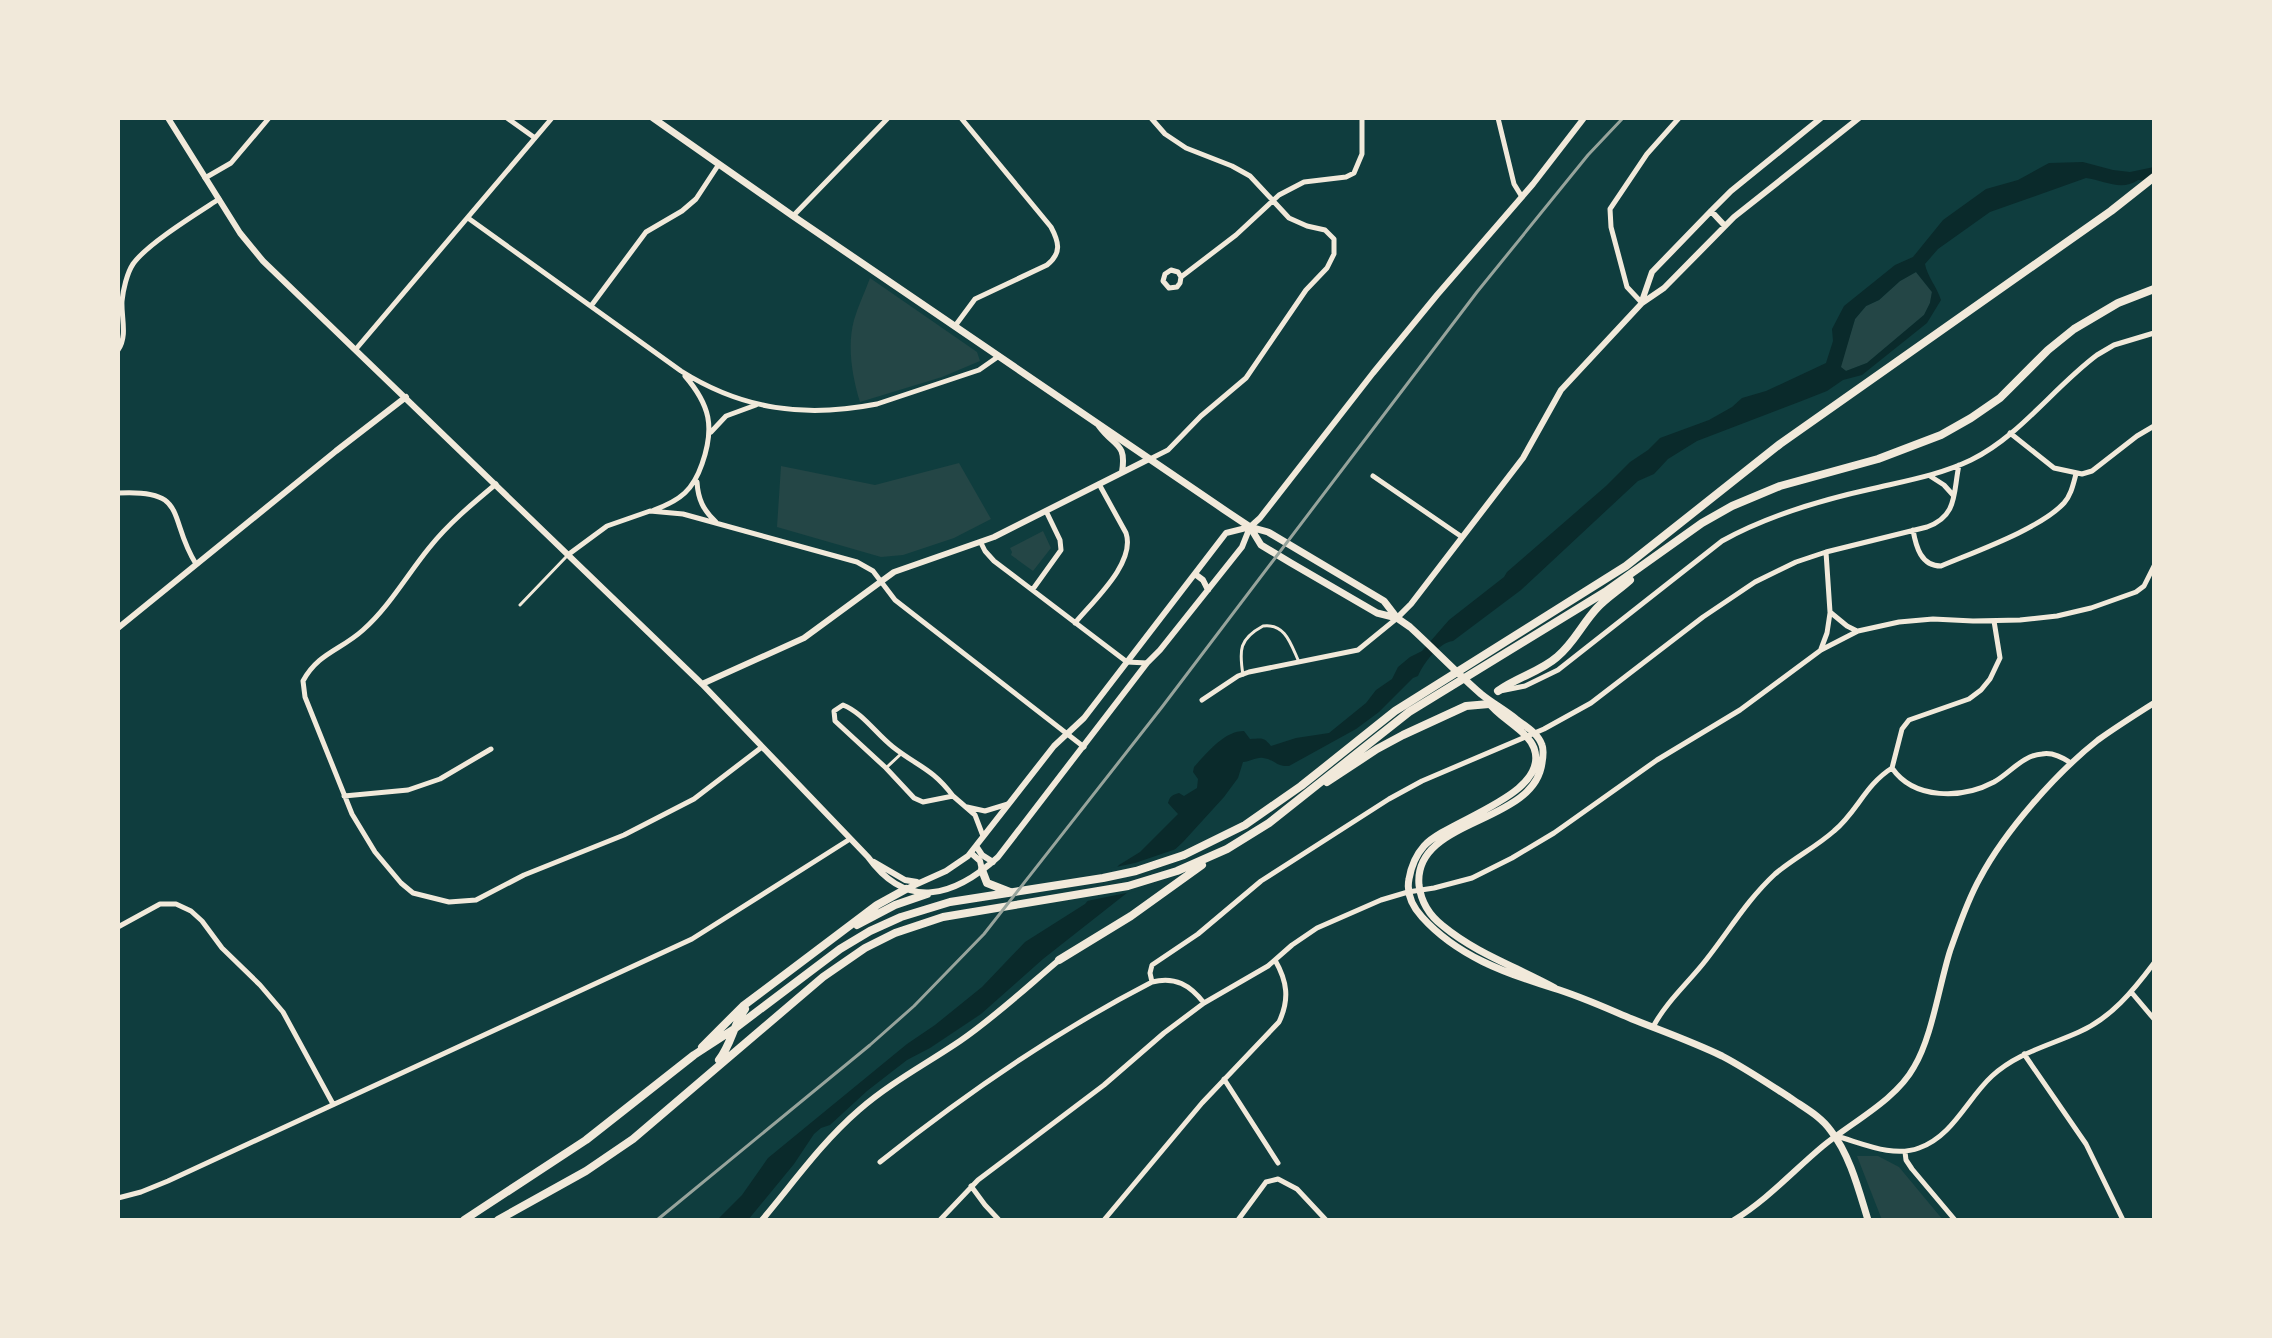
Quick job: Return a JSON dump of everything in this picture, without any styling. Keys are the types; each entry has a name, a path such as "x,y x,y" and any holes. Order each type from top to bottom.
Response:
{"highway":[{"path":"464,1220 586,1140 694,1055 734,1029 833,954 870,931 934,906 1119,875 1168,861 1237,830 1274,806 1381,721 1626,566 1780,444 2111,211 2154,177"},
{"path":"498,1220 615,1152 662,1116 823,977 865,948 927,921 1128,886 1169,874 1215,855 1255,834 1409,712 1605,592 1702,523 1756,495 1799,479 1894,454 1949,431 2000,398 2074,329 2103,311 2154,289"},
{"path":"1498,691 1560,654 1598,607 1661,553"},
{"path":"1309,792 1393,740 1466,706 1487,700"},
{"path":"1059,960 1131,916 1215,855"},
{"path":"982,870 987,883 1005,892"},
{"path":"694,1055 733,1015 884,900 906,889"},
{"path":"845,930 895,905 927,894"},
{"path":"709,1074 730,1045 741,1015 757,997"}],"main road":[{"path":"653,118 1250,527 1273,535 1384,601 1397,618 1487,700 1496,713 1541,744 1541,771 1535,782 1511,804 1435,846 1420,872 1420,890 1430,913 1451,933 1485,955 1555,988"},
{"path":"1250,527 1261,545 1377,613 1397,618"},
{"path":"1530,735 1536,752 1535,766 1528,779 1506,798 1441,833 1417,855 1412,865 1408,892 1414,907 1422,918 1464,951 1509,974 1555,988 1714,1053 1817,1116 1843,1150 1868,1220"}],"street":[{"path":"168,118 247,243 263,261 702,684 880,873 906,889 927,894 955,886 993,862 1147,663 1242,547 1250,527 1263,515 1373,373 1522,197 1584,118"},
{"path":"205,178 231,163 269,118"},
{"path":"507,118 535,138"},
{"path":"356,349 552,118"},
{"path":"793,216 888,118"},
{"path":"955,326 975,299 1047,265 1058,251 1051,227 961,118"},
{"path":"702,684 804,638 880,580 900,569 981,543 1168,450 1246,378 1306,290 1331,261 1334,239 1329,233 1289,218 1250,176 1186,148 1165,134 1151,118"},
{"path":"1181,277 1218,250 1279,195 1304,182 1346,177 1354,173 1362,154 1362,118"},
{"path":"1498,118 1514,184 1522,197"},
{"path":"1642,303 1627,287 1611,227 1610,209 1647,154 1679,118"},
{"path":"1642,303 1649,276 1711,211 1821,118"},
{"path":"1202,700 1243,675 1358,650 1397,618 1528,451 1561,390 1642,303 1664,288 1725,226 1859,118"},
{"path":"591,306 646,232 696,199 719,164"},
{"path":"118,350 123,335 122,300 134,263 146,250 219,199"},
{"path":"1711,211 1725,226"},
{"path":"468,218 681,371 731,397 803,411 846,409 877,404 979,370 999,356"},
{"path":"1487,700 1498,691 1525,686 1558,670 1701,555 1732,535 1845,495 1959,465 2010,433 2097,355 2114,345 2154,333"},
{"path":"681,371 697,390 705,409 710,432 697,480 698,495 703,508 717,522"},
{"path":"118,628 406,397"},
{"path":"710,432 731,413 758,404"},
{"path":"1098,425 1123,450 1122,472"},
{"path":"2010,433 2054,468 2076,474 2092,471 2154,426"},
{"path":"1152,982 1152,965 1183,946 1274,872 1405,790 1530,735 1591,703 1743,590 1783,568 1826,552 1931,525 1944,518 1950,511 1959,465"},
{"path":"1913,530 1923,559 1933,566 1941,566 2016,534 2055,510 2070,493 2076,474"},
{"path":"1929,475 1953,495"},
{"path":"1373,476 1462,537"},
{"path":"569,554 607,526 677,500 697,480"},
{"path":"496,484 431,546 388,603 362,631 316,662 303,681 305,697 352,814 375,852 401,883 413,893 449,902 476,900 524,875 624,835 694,799 762,747"},
{"path":"1075,623 1121,567 1129,546 1126,533 1099,484"},
{"path":"118,493 155,494 168,501 196,564"},
{"path":"650,511 717,522 870,568 895,600 1084,747"},
{"path":"1033,590 1061,550 1060,540 1046,511"},
{"path":"906,889 953,868 971,853 1050,750 1084,718 1226,533 1250,527"},
{"path":"981,543 994,561 1127,662 1147,663"},
{"path":"1821,650 1830,612 1826,552"},
{"path":"940,1220 971,1186 1104,1085 1164,1033 1204,1003 1275,960 1317,928 1359,908 1408,892 1472,878 1536,845 1657,760 1740,710 1821,650 1858,631 1883,624 1915,620 1994,621 2057,616 2136,592 2144,586 2154,566"},
{"path":"1195,574 1203,580 1208,590"},
{"path":"1830,612 1858,631"},
{"path":"1652,1027 1762,887 1799,855 1834,831 1870,785 1892,768 1902,729 1909,720 1969,699 1981,690 2000,658 1994,621"},
{"path":"1120,671 1134,680"},
{"path":"1734,1220 1835,1136 1889,1097 1910,1075 1923,1048 1954,941 1979,880 1994,855 2018,823 2072,764 2111,731 2154,703"},
{"path":"953,796 923,802 914,798 835,721 834,711 843,705 849,707 893,748 940,779 953,796 975,815 983,836"},
{"path":"344,796 408,790 440,779 491,749"},
{"path":"1892,768 1902,781 1912,787 1944,793 1986,786 2038,754 2057,756 2072,764"},
{"path":"966,806 985,811 1009,804"},
{"path":"118,1198 168,1181 692,939 850,839"},
{"path":"976,846 982,855 993,862"},
{"path":"971,853 980,861 982,870"},
{"path":"868,857 905,880 921,883"},
{"path":"118,927 160,904 176,904 191,911 222,948 277,1003 333,1104"},
{"path":"762,1220 805,1165 858,1111 963,1039 1059,960"},
{"path":"1104,1220 1175,1133 1281,1018 1286,1003 1286,988 1275,960"},
{"path":"1835,1136 1887,1150 1905,1152 1921,1148 1943,1134 1986,1082 2005,1066 2024,1054 2090,1027 2131,992 2154,963"},
{"path":"880,1162 964,1097 1036,1048 1152,982 1166,979 1181,983 1191,988 1204,1003"},
{"path":"2131,992 2154,1019"},
{"path":"2024,1054 2086,1144 2123,1220"},
{"path":"1224,1079 1278,1163"},
{"path":"1905,1152 1908,1165 1955,1220"},
{"path":"1238,1220 1266,1182 1278,1179 1297,1189 1326,1220"},
{"path":"971,1186 999,1220"}],"lane":[{"path":"520,605 569,554"},
{"path":"1243,675 1240,649 1246,639 1263,626 1277,627 1284,632 1299,662"},
{"path":"886,768 902,753"}],"shaded area":[{"path":"2083,162 2130,172 2154,167 2154,181 2138,180 2119,185 2086,178 1990,212 1938,249 1925,264 1941,300 1927,323 1862,375 1843,380 1827,391 1697,441 1668,459 1654,474 1638,481 1521,590 1437,650 1418,676 1356,729 1289,766 1263,758 1243,762 1238,778 1224,797 1183,842 1137,885 1043,959 981,1014 907,1060 830,1125 814,1134 748,1220 717,1220 742,1195 768,1158 982,987 1025,942 1085,904 1119,865 1140,852 1178,814 1168,803 1171,797 1179,793 1184,796 1197,788 1194,767 1216,744 1244,731 1250,739 1264,739 1271,746 1329,733 1392,679 1398,667 1422,651 1449,620 1504,577 1660,438 1709,420 1742,398 1766,391 1826,363 1833,341 1832,329 1844,306 1895,265 1913,257 1943,220 1986,189 2018,180 2049,163","holes":["1916,272 1932,292 1924,315 1867,363 1846,371 1841,367 1855,319 1866,306"]},
{"path":"1916,272 1932,292 1924,315 1867,363 1846,371 1840,367 1855,319 1866,306"},
{"path":"870,278 977,352 980,361 942,377 860,402 853,371 851,340 854,320"},
{"path":"959,463 991,519 954,538 903,555 881,557 777,527 781,466 875,485"},
{"path":"1043,531 1051,548 1033,571 1011,555 1010,548"},
{"path":"1857,1156 1878,1156 1899,1167 1943,1220 1882,1220"}],"pier":[{"path":"1185,846 1136,891 1082,902 1111,868"}],"railway":[{"path":"657,1220 870,1045 914,1006 984,934 1162,707 1477,292 1588,155 1623,118"}]}
